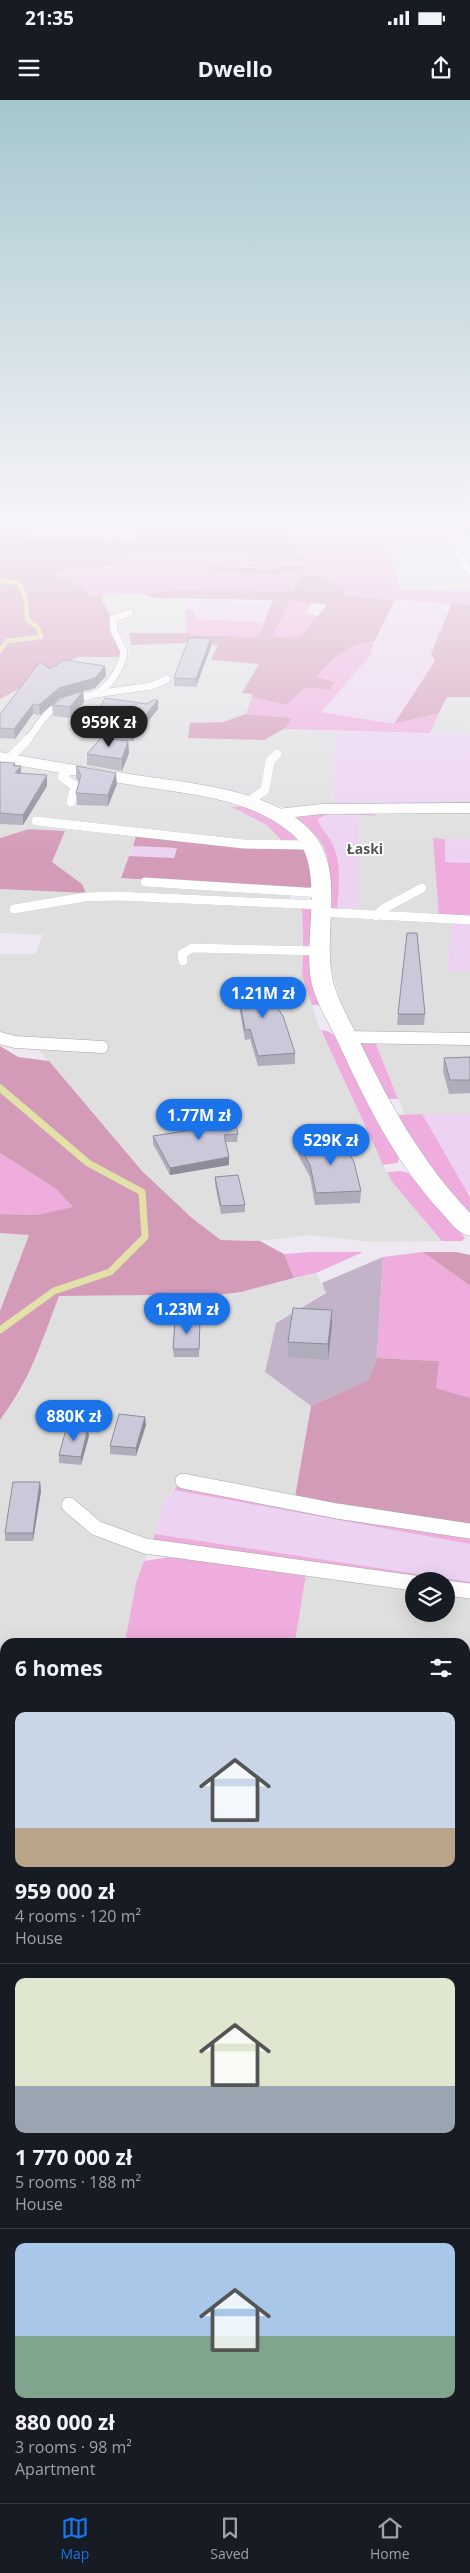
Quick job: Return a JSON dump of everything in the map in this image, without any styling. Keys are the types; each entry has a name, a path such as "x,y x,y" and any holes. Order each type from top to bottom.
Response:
{"street":[{"path":"4,758 202,792 248,802 277,814 313,845 319,859 322,876 318,951 322,982 372,1093 416,1166 470,1228"},
{"path":"277,814 322,809 470,808"}],"lane":[{"path":"95,694 102,690 116,673 124,654 124,649 114,633"},
{"path":"4,758 18,752 43,718 56,706 95,694 152,686 167,679"},
{"path":"79,698 109,702"},
{"path":"248,802 265,790 270,761 277,754"},
{"path":"69,770 62,777 75,786 71,802"},
{"path":"36,821 93,825 176,837 249,844 284,847 313,845"},
{"path":"145,882 320,904 376,916 470,920"},
{"path":"376,916 422,888"},
{"path":"14,909 85,897 118,896 320,904"},
{"path":"183,961 182,954 192,948 318,951"},
{"path":"346,1037 470,1039"},
{"path":"0,1038 15,1042 102,1047"},
{"path":"183,1481 337,1511 470,1531"},
{"path":"69,1505 96,1528 145,1546 405,1582"},
{"path":"455,1589 470,1591"}],"shaded area":[{"path":"0,633 110,633 120,650 120,657 78,657 0,699"},
{"path":"121,633 129,633 131,645 185,643 219,645 211,660 259,664 243,693 253,694 246,714 223,722 191,723 264,740 284,729 337,731 333,758 334,806 288,808 271,805 232,807 267,825 289,848 136,836 121,878 291,889 290,900 302,901 302,975 318,1024 376,1151 393,1183 442,1241 372,1242 310,1235 260,1241 221,1240 191,1218 142,1171 37,1048 0,1033 0,954 35,954 43,935 0,933 0,889 85,893 82,884 52,862 65,832 29,829 0,838 0,761 23,764 32,757 0,752 0,699 78,657 130,657 131,650"},
{"path":"129,633 187,633 193,635 258,637 260,633 274,633 272,637 301,636 303,633 379,633 375,641 349,648 329,663 316,677 334,682 330,690 306,687 286,705 252,697 253,694 242,693 259,664 211,660 218,645 185,643 131,645"},
{"path":"187,633 259,633 258,637 193,635"},
{"path":"274,633 303,633 301,636 272,637"},
{"path":"380,633 443,633 435,661 394,724 320,712 369,657"},
{"path":"440,633 470,633 470,697 447,697 439,713 394,724 435,661 431,654"},
{"path":"375,641 369,657 321,712 394,724 439,713 430,733 284,729 291,718 246,714 252,697 286,705 337,656 348,649"},
{"path":"447,697 470,697 470,734 430,733"},
{"path":"246,714 292,718 284,729 264,740 188,738 190,723 223,722"},
{"path":"337,731 470,734 470,803 334,806 333,758"},
{"path":"246,806 281,824 301,841 284,843 267,825 231,807"},
{"path":"364,811 379,816 330,813 318,819 332,843 339,867 337,910 331,909 329,865 324,849 320,841 296,816 298,814"},
{"path":"470,812 470,839 433,839 452,923 447,969 470,971 470,1036 354,1033 342,1006 328,957 329,915 358,916 359,813 376,817 386,813"},
{"path":"330,813 359,813 358,913 337,910 338,896 318,819"},
{"path":"29,829 65,831 52,862 82,884 86,893 0,889 0,838"},
{"path":"136,836 307,850 312,886 309,888 291,889 121,878 129,856 174,858 177,848 133,846"},
{"path":"433,838 445,839 445,862 470,863 470,918 439,916"},
{"path":"445,839 470,839 470,863 445,862"},
{"path":"133,846 177,848 173,858 129,856"},
{"path":"302,906 312,906 310,945 303,947"},
{"path":"470,922 470,971 447,970 452,923"},
{"path":"303,952 310,952 320,1005 312,1005 302,975"},
{"path":"321,1030 334,1035 373,1113 398,1155 399,1160 397,1163 383,1165"},
{"path":"374,1039 470,1043 470,1114 405,1115"},
{"path":"374,1039 398,1099 388,1099 359,1041"},
{"path":"0,1046 18,1057 49,1061 142,1171 193,1219 221,1240 260,1241 284,1254 294,1278 241,1292 193,1298 156,1295 59,1296 28,1375 0,1420 0,1311 29,1235 0,1233 0,1214 37,1215 73,1207 56,1189 0,1153"},
{"path":"422,1114 470,1114 470,1192 466,1192"},
{"path":"422,1114 470,1197 470,1213 438,1178 397,1117 400,1115"},
{"path":"0,1153 56,1189 74,1208 37,1215 0,1214"},
{"path":"401,1171 408,1173 462,1234 465,1238 462,1241 442,1241 393,1183 387,1172"},
{"path":"0,1233 29,1235 0,1311"},
{"path":"363,1252 316,1273 294,1278 284,1254"},
{"path":"423,1252 470,1286 470,1398 435,1388 438,1361 377,1358 383,1257"},
{"path":"423,1252 456,1252 470,1255 470,1286"},
{"path":"383,1257 377,1358 370,1380 311,1406 265,1372 276,1323 326,1293 322,1283"},
{"path":"316,1273 326,1292 276,1323 265,1372 311,1406 295,1497 179,1483 163,1501 155,1534 136,1583 126,1638 0,1638 0,1420 19,1394 38,1353 59,1296 156,1295 193,1298 241,1292"},
{"path":"377,1358 439,1361 436,1388 470,1398 470,1526 295,1497 311,1406 369,1380"},
{"path":"179,1483 470,1537 470,1544 174,1490"},
{"path":"174,1490 470,1544 470,1582 455,1580 455,1572 405,1572 155,1534 163,1501"},
{"path":"155,1534 405,1572 405,1577 152,1541"},
{"path":"170,1557 306,1574 296,1638 126,1638 136,1583 144,1561"},
{"path":"306,1574 405,1588 405,1622 455,1622 455,1594 470,1596 470,1638 296,1638"},
{"path":"455,1580 470,1582 470,1587 455,1583"}],"building":[{"path":"189,638 211,638 196,679 174,678"},
{"path":"64,660 105,666 95,678 59,688 39,705 33,704 14,729 0,728 0,714 40,662 50,669"},
{"path":"83,691 70,707 52,705 64,697"},
{"path":"105,698 147,704 153,700 158,700 132,731 89,729"},
{"path":"101,738 128,741 122,759 87,754"},
{"path":"0,762 15,763 13,766 21,766 15,773 47,775 23,815 0,813"},
{"path":"76,766 116,773 108,795 76,793 81,775"},
{"path":"407,933 417,933 425,1014 398,1014"},
{"path":"266,979 270,997 283,1016 295,1053 258,1056 250,1029 245,1030 236,980"},
{"path":"470,1057 470,1080 450,1080 444,1058"},
{"path":"233,1112 238,1134 224,1135 229,1157 170,1168 153,1136 198,1129 197,1121 209,1120 208,1113"},
{"path":"340,1137 354,1162 361,1191 316,1193 310,1165 298,1143"},
{"path":"238,1175 245,1205 221,1206 215,1177"},
{"path":"293,1308 332,1310 328,1344 288,1342"},
{"path":"175,1321 200,1321 199,1349 173,1349"},
{"path":"119,1414 145,1417 136,1448 110,1446"},
{"path":"67,1426 88,1428 81,1457 59,1455"},
{"path":"13,1482 40,1482 33,1533 5,1533"}],"waterway":[{"path":"0,651 7,641 41,637 40,633"},
{"path":"0,1088 88,1163 142,1192 145,1237 110,1272 54,1291 0,1330"}],"district":[{"name":"Łaski","path":"365,848"}]}
